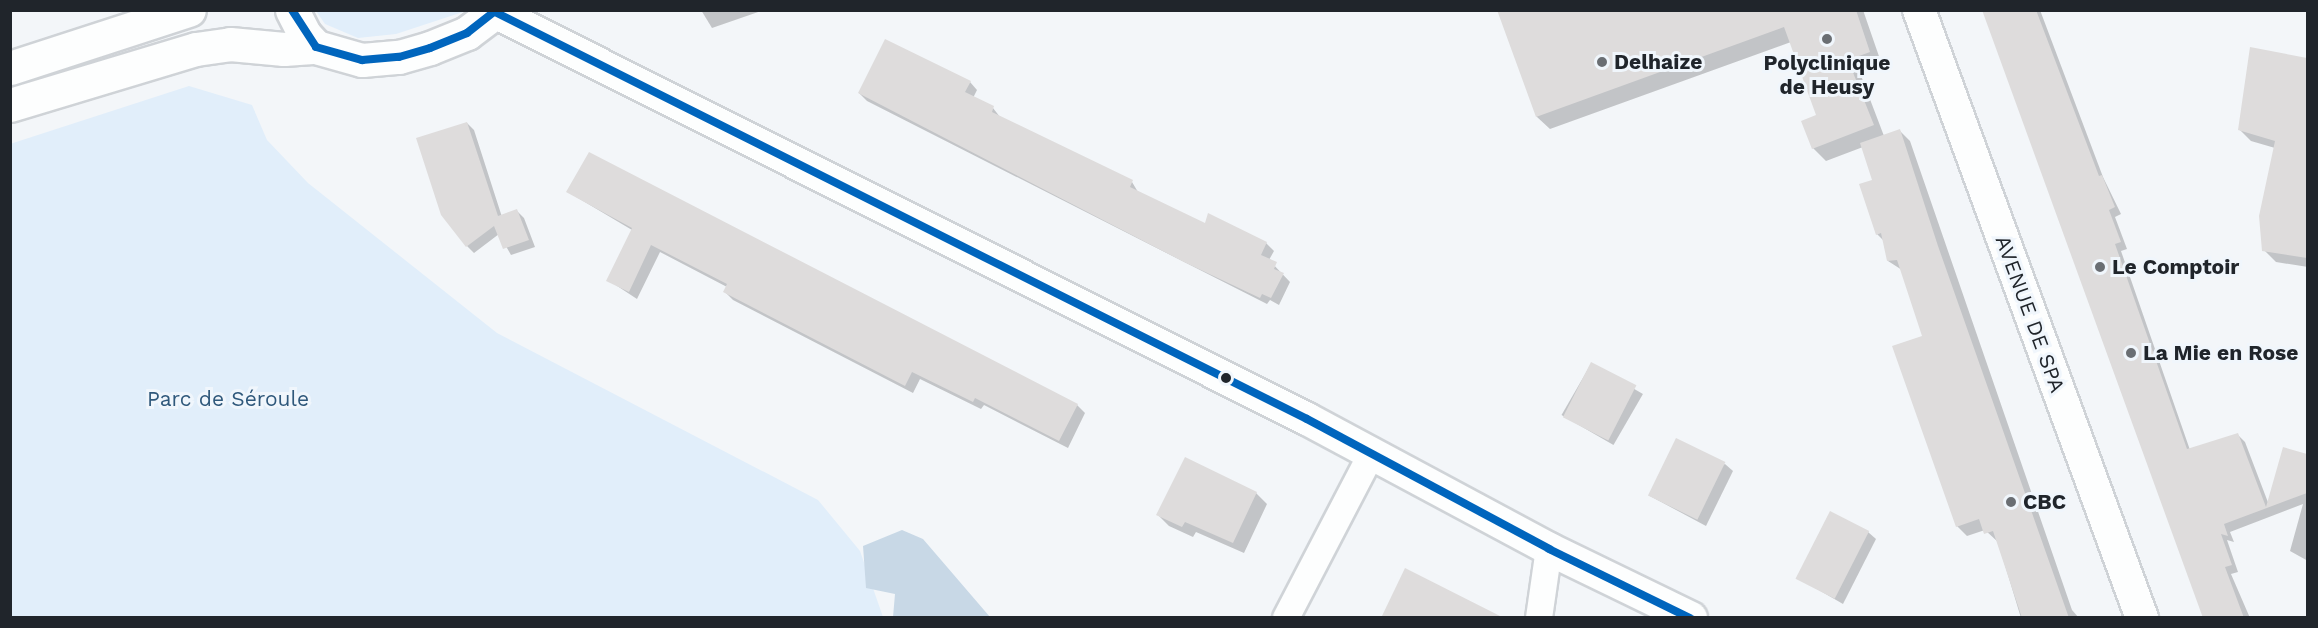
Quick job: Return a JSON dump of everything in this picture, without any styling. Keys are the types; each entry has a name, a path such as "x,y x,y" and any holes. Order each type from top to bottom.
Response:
{"highway":[{"path":"10,68 189,10"},
{"path":"291,10 304,34 316,47"},
{"path":"10,105 196,49 230,44 284,49 316,47 362,60 399,57 467,33 496,11"}],"street":[{"name":"AVENUE DE SPA","path":"1919,10 2142,618"},
{"path":"496,11 582,52 1372,453 1549,549 1691,618"},
{"path":"1286,618 1372,453"},
{"path":"1539,618 1549,549"}],"green space":[{"path":"316,11 466,11 396,34 358,38 325,24"},
{"name":"Parc de Séroule","path":"189,86 252,105 267,140 308,183 497,333 818,500 860,551 883,617 11,617 10,144"}],"shaded area":[{"path":"902,530 923,539 990,617 893,617 895,594 866,588 863,546"}],"building":[{"name":"Delhaize","path":"1497,10 1856,10 1870,52 1848,60 1874,125 1812,149 1801,121 1816,115 1784,27 1536,117"},
{"path":"1982,10 2036,10 2099,176 2102,175 2115,207 2109,210 2121,242 2115,244 2187,449 2238,433 2266,507 2283,447 2307,454 2307,493 2224,524 2228,536 2221,534 2232,565 2225,567 2244,618 2203,618"},
{"path":"885,39 971,81 965,92 994,106 992,112 1133,180 1130,187 1205,223 1208,213 1267,242 1261,255 1277,262 1274,269 1284,273 1271,298 1262,294 1260,298 1184,262 858,93"},
{"path":"2250,47 2307,58 2307,258 2262,251 2259,216 2275,141 2238,130"},
{"path":"467,122 498,216 517,209 529,240 503,249 494,226 466,247 441,215 416,138"},
{"path":"1900,129 1938,246 2069,618 2022,618 1993,531 1984,534 1979,519 1956,527 1892,346 1922,336 1897,260 1887,261 1881,233 1876,235 1859,184 1872,180 1860,143"},
{"path":"589,152 1078,404 1059,441 975,398 973,402 912,372 905,386 723,292 727,284 651,245 629,292 606,281 632,228 566,192"},
{"path":"1591,362 1636,385 1608,440 1563,417"},
{"path":"1676,438 1725,462 1697,520 1648,496"},
{"path":"1185,457 1257,492 1233,543 1185,522 1182,527 1156,515"},
{"path":"1830,511 1869,531 1835,599 1795,579"},
{"path":"1405,568 1504,618 1381,618"}],"transit line":[{"path":"292,10 316,47 362,60 399,57 430,48 467,33 496,10"},
{"path":"495,12 1307,419 1549,549 1690,618"}],"place":[{"name":"Polyclinique de Heusy","path":"1827,39"},
{"name":"Delhaize","path":"1602,62"},
{"name":"Le Comptoir","path":"2100,267"},
{"name":"La Mie en Rose","path":"2131,353"},
{"name":"CBC","path":"2011,502"}]}
